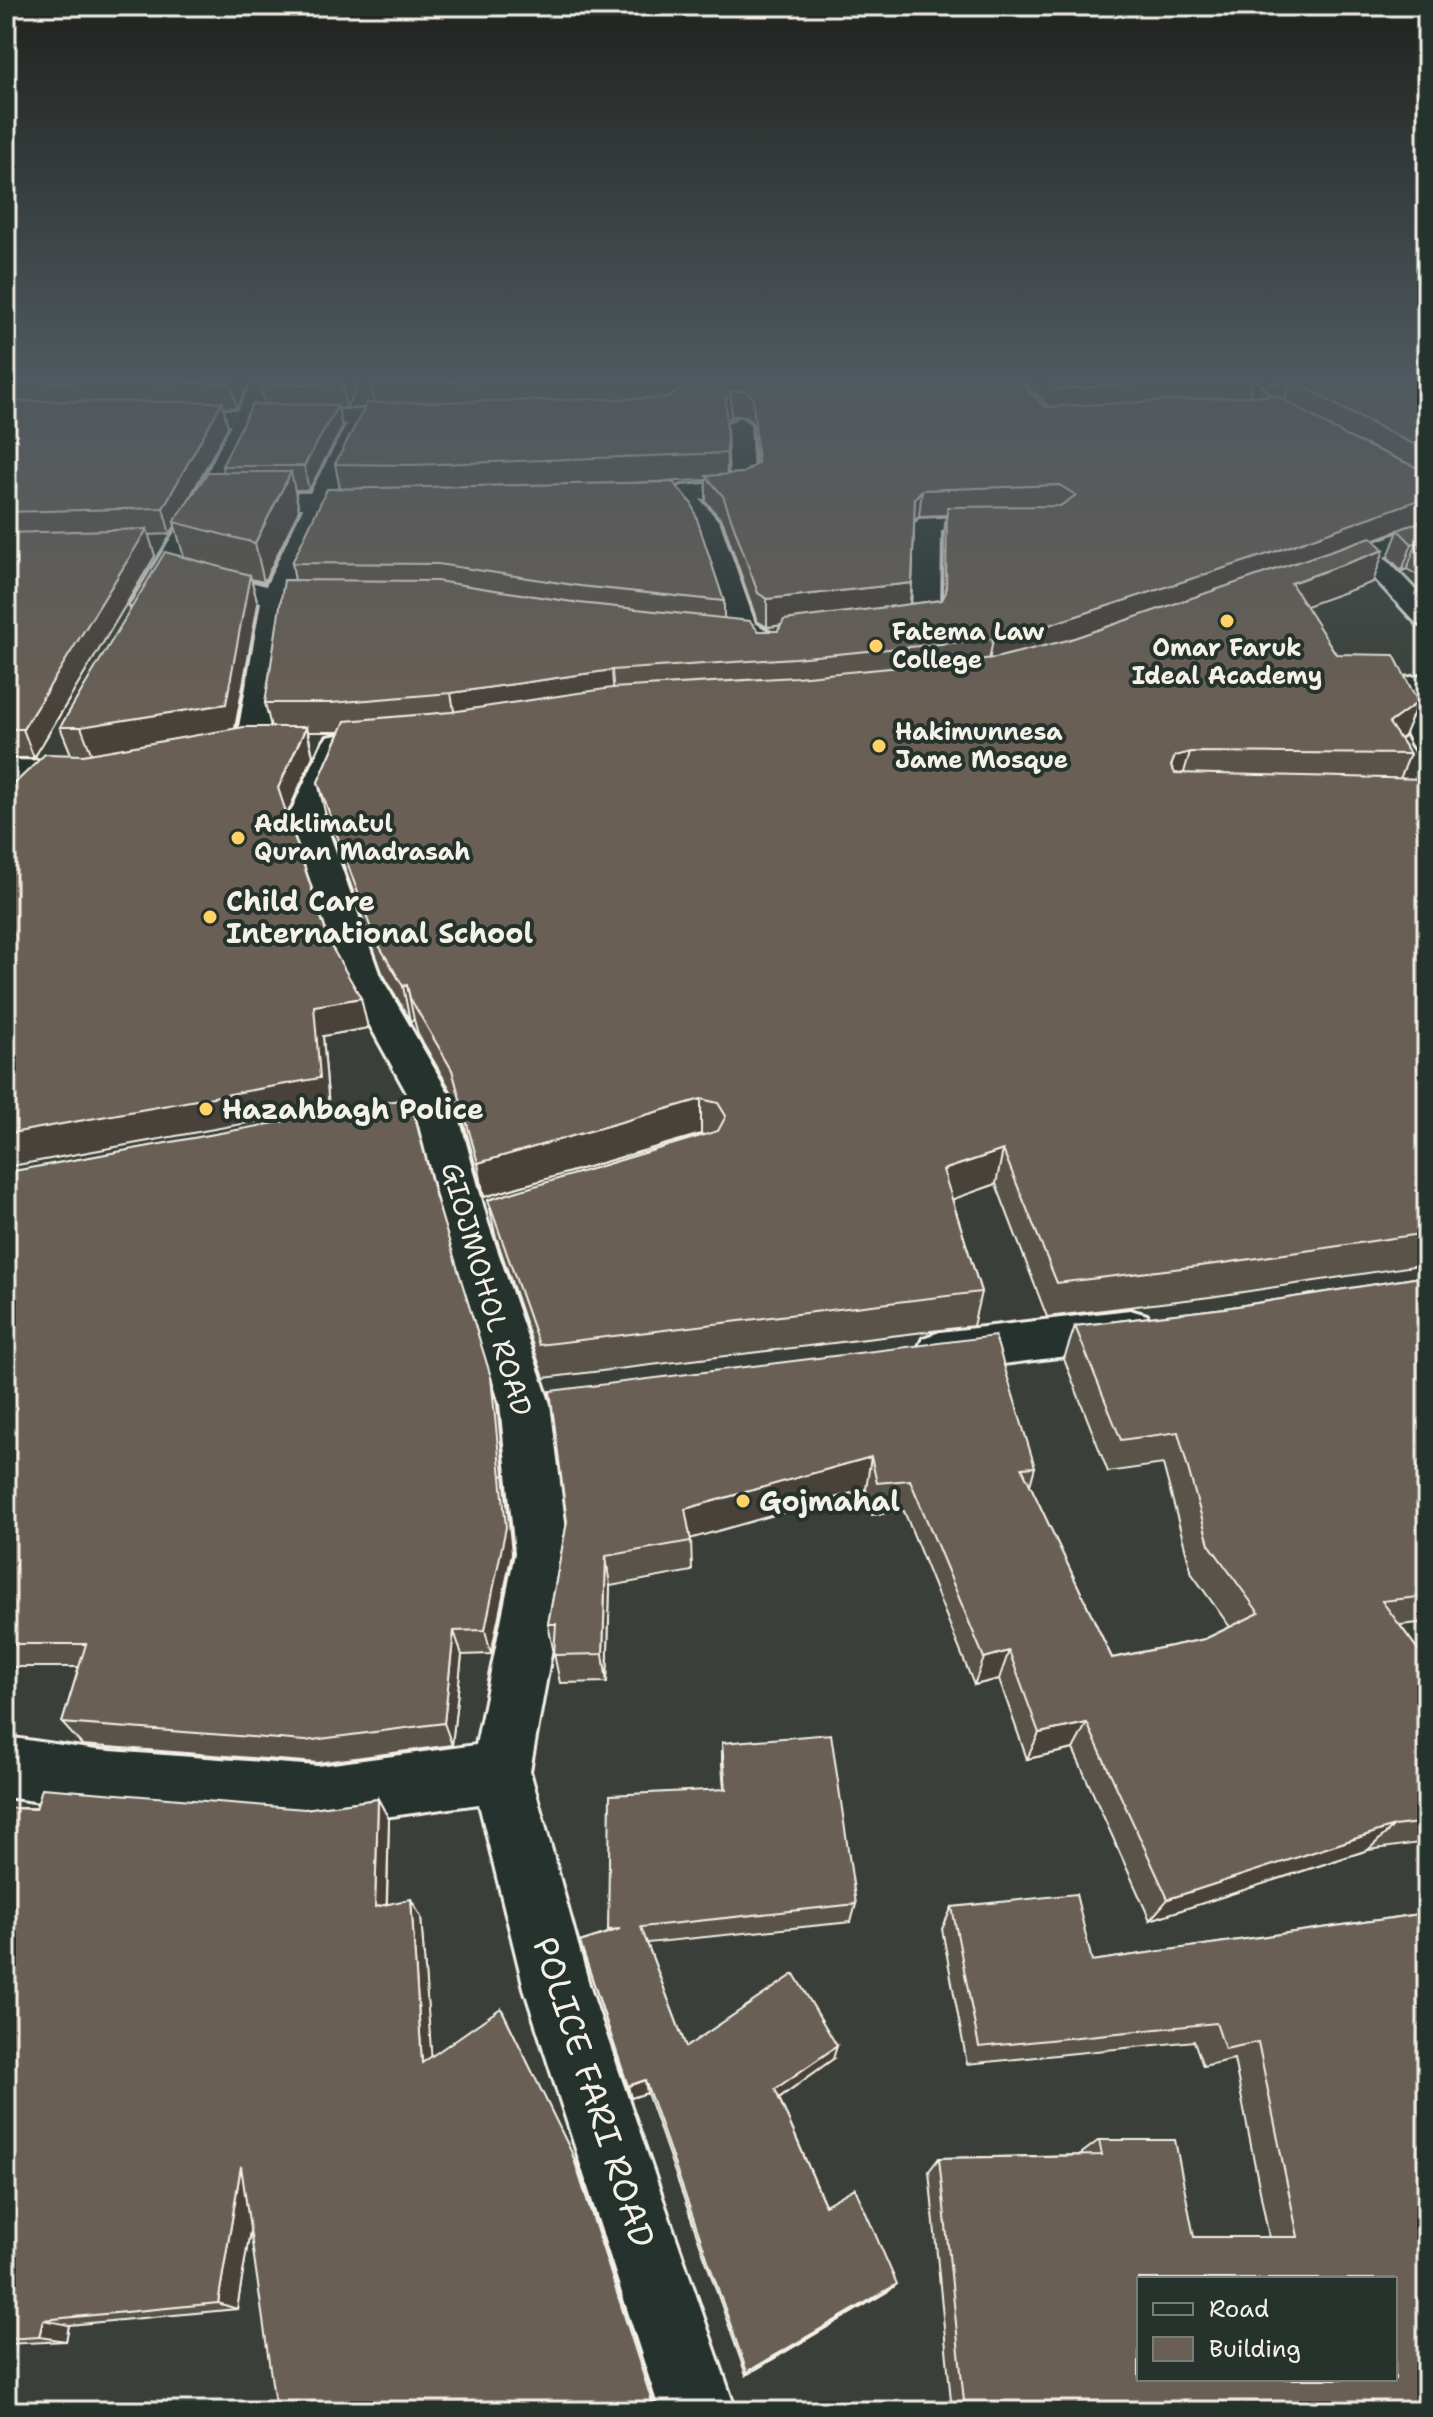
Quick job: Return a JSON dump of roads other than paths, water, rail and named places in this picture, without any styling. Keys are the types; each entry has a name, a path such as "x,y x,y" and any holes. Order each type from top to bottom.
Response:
{"street":[{"path":"129,630 165,553 212,488"},
{"name":"GIOJMOHOL ROAD","path":"325,488 275,597 306,816 360,973 435,1106 466,1223 525,1404 542,1553 500,1771"},
{"path":"651,494 742,488"},
{"path":"682,493 707,523 742,627 761,639 787,686"},
{"path":"207,499 403,501"},
{"path":"851,629 926,620 928,524 1023,523"},
{"path":"1303,579 1368,556 1427,530"},
{"path":"165,553 275,597 368,594"},
{"path":"1368,556 1427,618"},
{"path":"718,634 761,639 791,635"},
{"path":"1424,733 1400,686 1427,684"},
{"path":"6,770 53,759 121,767"},
{"path":"16,802 53,759"},
{"path":"389,1114 435,1106"},
{"path":"466,1223 511,1210"},
{"path":"898,1357 1179,1322"},
{"path":"525,1404 571,1398"},
{"path":"6,1767 96,1780 318,1796 500,1771"},
{"name":"POLICE FARI ROAD","path":"500,1771 557,1988 698,2411"}],"place":[{"name":"Omar Faruk Ideal Academy","path":"1227,621"},
{"name":"Fatema Law College","path":"876,646"},
{"name":"Hakimunnesa Jame Mosque","path":"879,746"},
{"name":"Adklimatul Quran Madrasah","path":"238,838"},
{"name":"Child Care International School","path":"210,917"},
{"name":"Hazahbagh Police","path":"206,1109"},
{"name":"Gojmahal","path":"743,1501"}]}
